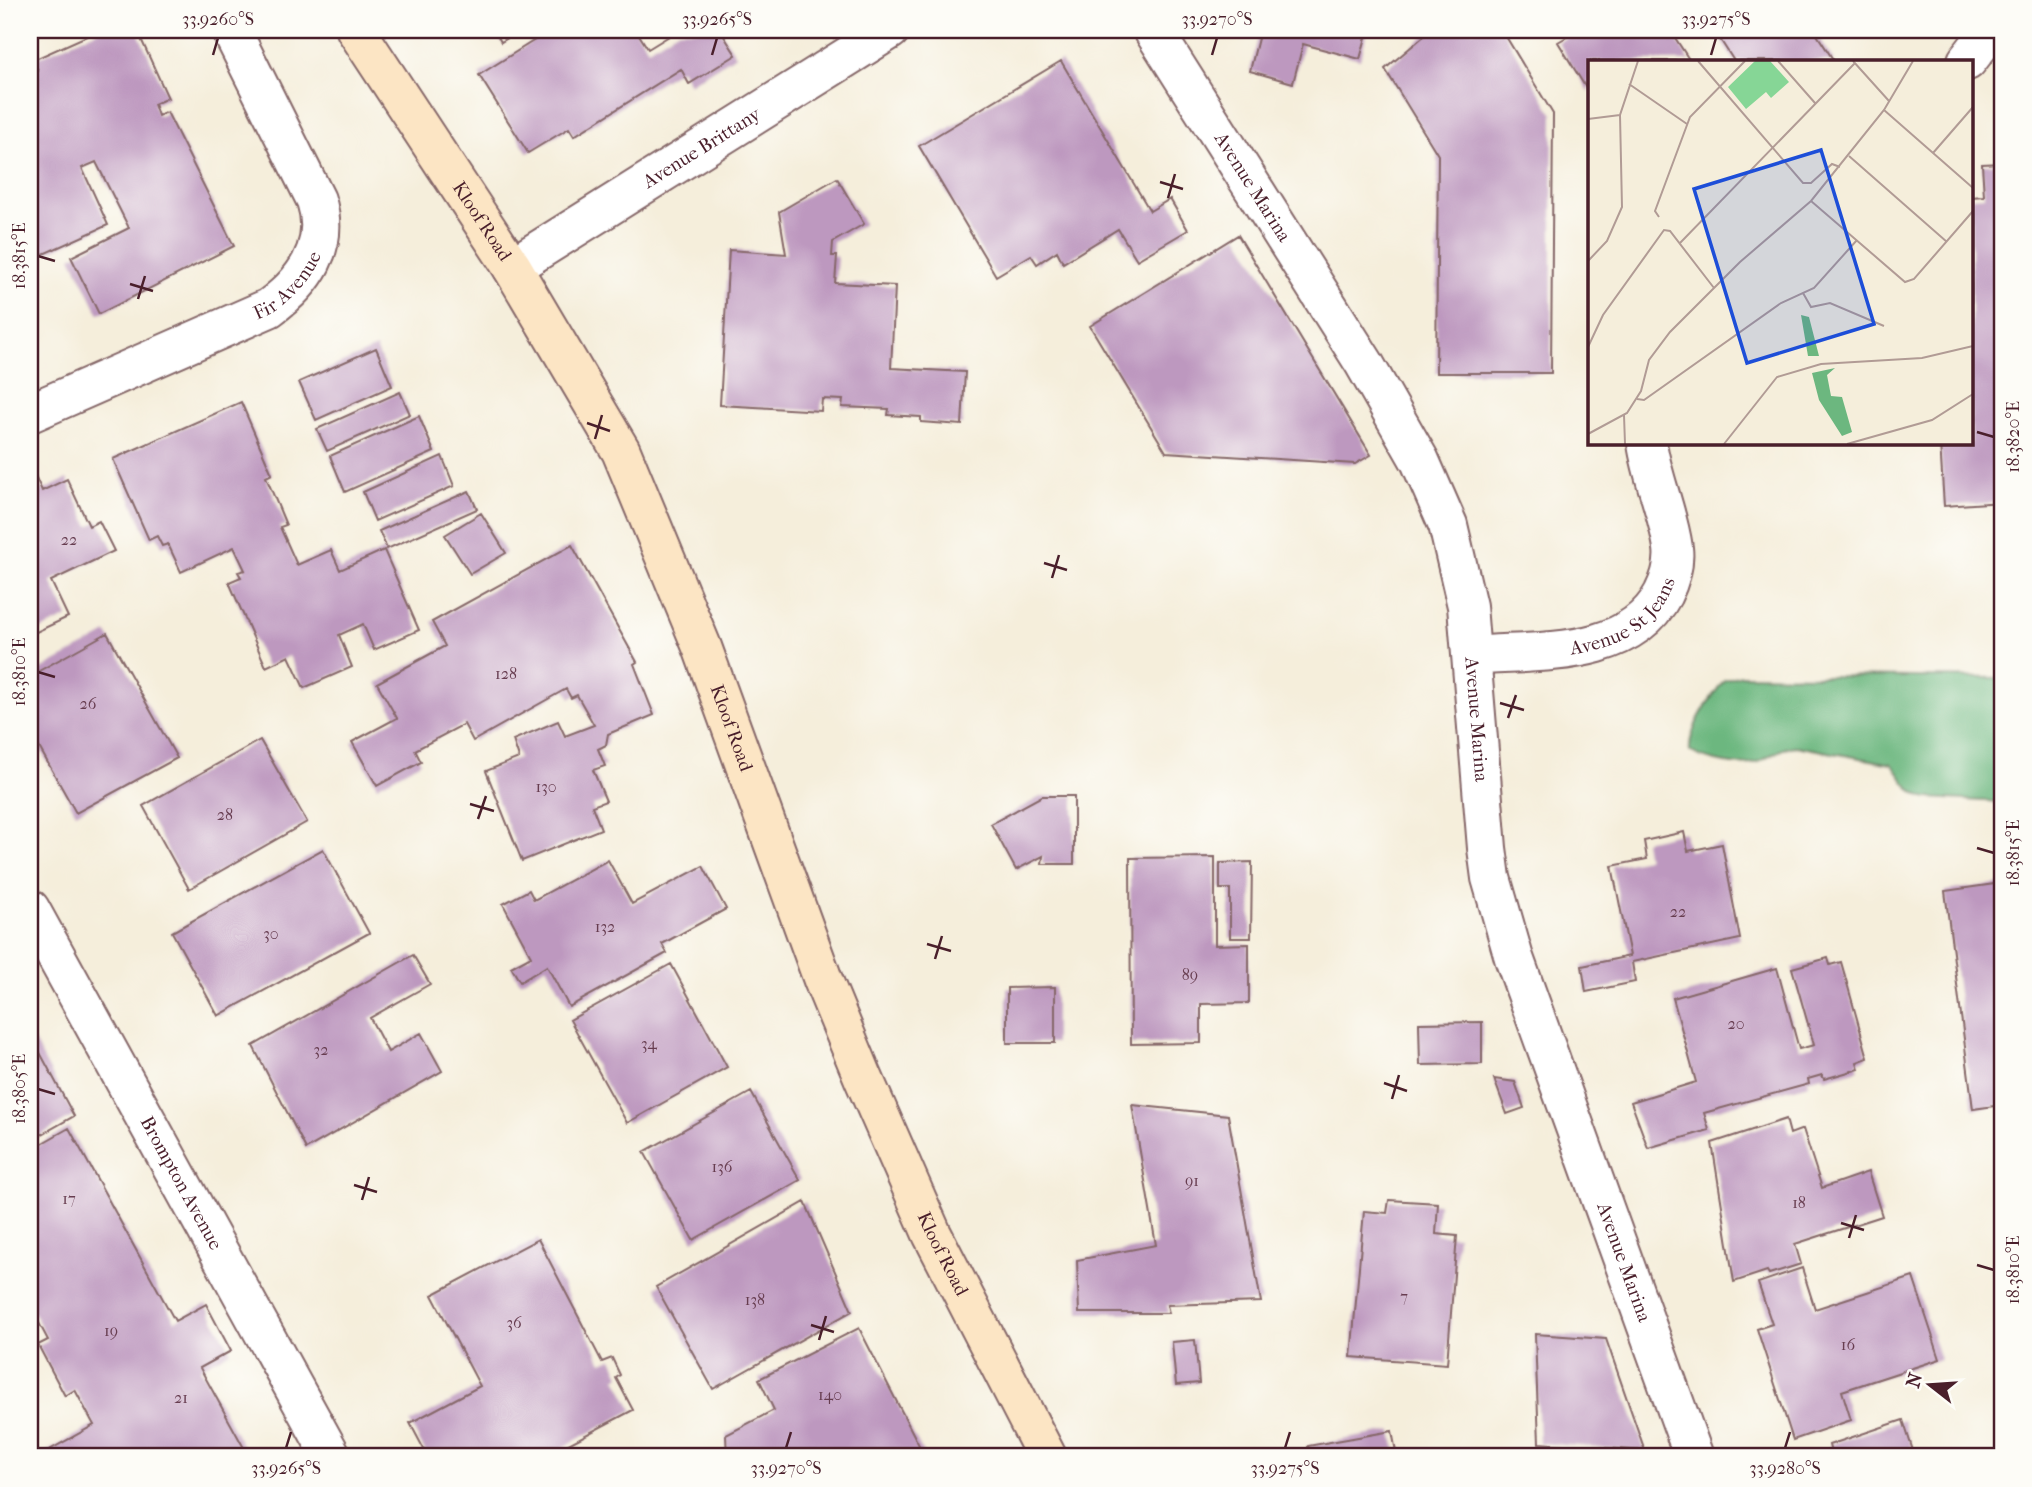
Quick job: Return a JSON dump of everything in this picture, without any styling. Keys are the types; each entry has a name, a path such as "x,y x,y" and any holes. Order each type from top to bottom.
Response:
{"main road":[{"name":"Kloof Road","path":"356,30 512,267 591,398 633,476 702,647 823,980 863,1077 937,1245 1047,1457"}],"street":[{"name":"Fir Avenue","path":"30,413 269,308 302,280 311,264 321,232 322,218 316,200 232,30"},
{"name":"Avenue Brittany","path":"512,267 890,30"},
{"name":"Avenue Marina","path":"1153,30 1364,363 1420,461 1455,552 1467,606 1483,824 1492,878 1506,933 1694,1457"},
{"path":"1968,60 1991,30"},
{"name":"Avenue St Jeans","path":"1472,656 1593,644 1623,634 1647,616 1670,578 1673,556 1647,444"},
{"name":"Brompton Avenue","path":"30,909 332,1457"}],"green space":[{"path":"1741,675 2002,678 2002,802 1927,798 1910,789 1892,764 1796,746 1748,764 1721,762 1690,751 1696,723 1713,695 1724,680"}],"building":[{"path":"100,30 137,30 168,98 154,104 158,116 167,112 234,246 99,314 71,257 129,228 96,162 82,168 108,225 30,260 30,75 38,71 33,60"},
{"path":"494,30 521,30 501,42"},
{"path":"551,30 636,30 648,49 679,30 720,30 736,55 689,84 681,69 574,136 569,128 528,153 479,75"},
{"path":"1260,30 1368,30 1360,59 1303,44 1293,83 1250,71"},
{"path":"1431,30 1502,30 1553,114 1551,373 1436,373 1438,155 1385,69"},
{"path":"1579,30 1670,30 1689,60 1588,60 1588,91 1558,42"},
{"path":"1714,30 1814,30 1833,60 1733,60"},
{"path":"1061,61 1150,211 1170,199 1188,230 1137,260 1118,229 1063,263 1057,251 1037,264 1031,255 996,276 919,146"},
{"path":"2002,163 2002,502 1944,506 1940,444 1972,444 1972,197 1984,196 1982,164"},
{"path":"837,178 864,224 833,242 832,256 837,256 835,283 895,286 891,368 965,372 962,425 921,422 921,417 888,415 889,409 842,407 843,400 822,399 821,411 720,405 729,250 786,254 779,212"},
{"path":"1238,235 1371,455 1355,464 1166,452 1090,326"},
{"path":"376,348 392,386 316,420 299,382"},
{"path":"400,392 410,414 327,451 317,429"},
{"path":"241,402 272,474 266,477 286,525 280,527 297,565 331,550 340,570 384,550 419,630 374,650 363,624 339,635 352,667 304,688 289,656 266,667 229,582 241,577 238,572 245,570 234,547 181,572 168,544 162,546 157,536 149,540 113,459"},
{"path":"419,416 434,452 345,492 330,456"},
{"path":"442,456 454,486 375,521 363,492"},
{"path":"30,465 42,491 67,479 89,526 99,521 114,551 51,581 68,617 30,635"},
{"path":"469,491 477,509 387,549 379,531"},
{"path":"481,513 506,553 470,574 445,535"},
{"path":"572,545 637,662 634,664 654,715 608,734 606,745 598,749 605,766 593,770 606,801 592,806 601,829 522,861 486,771 519,758 513,740 558,721 565,736 594,725 577,695 571,698 566,689 473,741 464,724 415,750 421,762 377,786 352,742 397,718 377,683 445,646 432,622"},
{"path":"107,633 177,758 76,813 30,731 30,676"},
{"path":"260,740 307,822 189,889 143,806"},
{"path":"1042,796 1074,796 1074,864 1042,864 1043,856 1016,870 991,824"},
{"path":"1684,832 1688,851 1722,844 1740,939 1632,962 1635,982 1586,992 1582,966 1630,956 1612,866 1647,859 1644,841"},
{"path":"323,849 369,933 218,1016 172,932"},
{"path":"1215,857 1215,945 1249,944 1249,1003 1201,1004 1201,1043 1131,1044 1130,858"},
{"path":"608,860 632,904 703,866 726,909 662,944 667,953 569,1007 547,966 520,982 511,967 531,956 503,904 529,890 534,900"},
{"path":"1252,862 1251,938 1230,938 1230,889 1220,889 1220,863"},
{"path":"2002,883 2002,1105 1973,1109 1945,891"},
{"path":"413,955 430,984 370,1018 388,1052 421,1033 442,1071 306,1149 253,1046"},
{"path":"1828,958 1830,965 1841,962 1868,1058 1857,1062 1859,1069 1824,1079 1822,1075 1808,1079 1809,1084 1704,1113 1709,1130 1648,1148 1631,1102 1696,1082 1673,998 1777,968 1799,1049 1814,1045 1792,968"},
{"path":"671,964 727,1067 627,1123 570,1020"},
{"path":"1055,987 1055,1043 1007,1043 1007,988"},
{"path":"1482,1022 1482,1064 1420,1065 1419,1023"},
{"path":"30,1034 74,1116 30,1141"},
{"path":"1494,1079 1515,1082 1524,1108 1507,1114"},
{"path":"751,1092 800,1180 693,1240 644,1152"},
{"path":"1132,1105 1228,1115 1261,1302 1167,1305 1169,1313 1079,1313 1077,1260 1156,1245"},
{"path":"1786,1119 1790,1134 1803,1129 1822,1188 1868,1172 1882,1216 1795,1244 1801,1264 1734,1282 1712,1143"},
{"path":"69,1128 175,1321 206,1304 231,1351 200,1368 249,1457 37,1457 94,1425 75,1390 65,1396 38,1345 48,1340 30,1306 30,1150"},
{"path":"1389,1200 1438,1203 1436,1234 1457,1236 1447,1364 1351,1357 1364,1211 1387,1213"},
{"path":"805,1202 852,1311 713,1389 656,1287"},
{"path":"538,1239 602,1362 612,1358 620,1375 616,1378 633,1410 544,1457 428,1457 410,1423 480,1386 432,1295"},
{"path":"1802,1268 1815,1309 1913,1277 1940,1359 1842,1391 1851,1420 1793,1440 1757,1329 1772,1324 1758,1283"},
{"path":"859,1328 925,1457 727,1457 726,1435 774,1410 759,1379"},
{"path":"1535,1334 1606,1339 1645,1451 1539,1443"},
{"path":"1195,1340 1199,1383 1176,1385 1172,1342"},
{"path":"1903,1420 1915,1457 1832,1457 1829,1445"},
{"path":"1392,1431 1397,1457 1310,1457 1308,1446"},
{"path":"1468,1451 1469,1457 1440,1457 1440,1456"}]}
